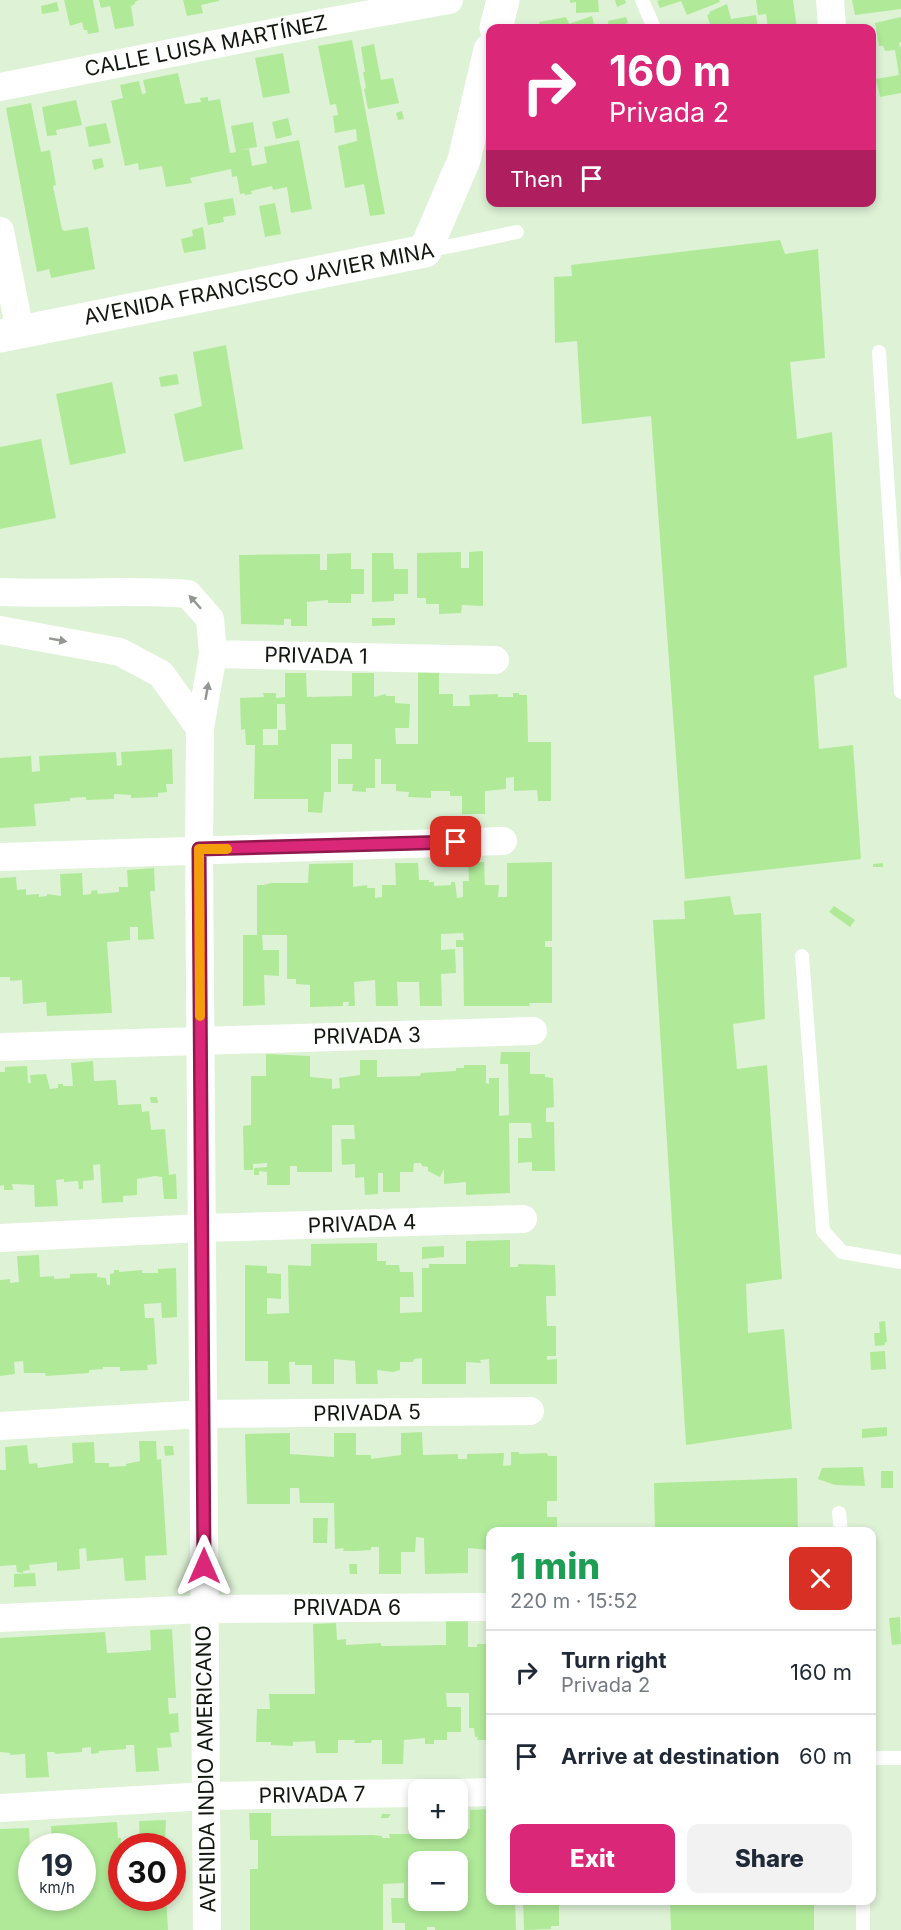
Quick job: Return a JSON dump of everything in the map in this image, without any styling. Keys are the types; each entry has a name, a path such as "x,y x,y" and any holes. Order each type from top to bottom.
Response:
{"street":[{"name":"CALLE LUISA MARTÍNEZ","path":"0,87 315,24 449,0"},
{"path":"497,24 503,0"},
{"path":"830,0 832,24"},
{"path":"425,251 464,160 486,68"},
{"path":"0,231 10,333"},
{"name":"AVENIDA FRANCISCO JAVIER MINA","path":"10,333 425,251"},
{"path":"0,592 44,594 146,590 189,594 210,619 213,654 200,728"},
{"path":"0,630 120,652 161,674 200,728"},
{"name":"PRIVADA 1","path":"213,654 495,660"},
{"name":"AVENIDA INDIO AMERICANO","path":"200,728 200,1040 207,1930"},
{"path":"0,857 502,841"},
{"name":"PRIVADA 3","path":"0,1047 534,1031"},
{"name":"PRIVADA 4","path":"0,1238 202,1228 523,1220"},
{"name":"PRIVADA 5","path":"0,1426 203,1414 530,1411"},
{"name":"PRIVADA 6","path":"0,1618 204,1609 486,1607"},
{"path":"468,1793 486,1792"},
{"name":"PRIVADA 7","path":"0,1808 206,1796 408,1793"}],"lane":[{"path":"642,0 652,24"},
{"name":"AVENIDA FRANCISCO JAVIER MINA","path":"425,251 517,232"},
{"path":"879,352 901,692"},
{"path":"802,956 823,1232 842,1251 901,1262"},
{"path":"839,1513 840,1527"},
{"path":"876,1758 901,1758"},
{"path":"862,1905 863,1930"}],"building":[{"path":"64,0 93,0 99,32 88,34 82,22 70,26"},
{"path":"99,0 139,0 131,6 134,26 115,29 110,6 101,8"},
{"path":"183,0 219,1 201,5 203,13 187,16"},
{"path":"570,0 598,0 599,12 576,13 576,2 570,3"},
{"path":"615,0 625,0 626,3 617,7"},
{"path":"719,0 720,2 687,15 681,1 660,8 657,1"},
{"path":"756,0 793,0 796,24 767,24 766,14 758,15"},
{"path":"852,0 901,0 901,9 855,15"},
{"path":"57,2 59,11 42,14 41,6"},
{"path":"727,4 731,19 756,15 757,24 710,24 707,15 710,14 709,12"},
{"path":"592,16 594,24 569,24"},
{"path":"566,17 569,24 540,24 539,22"},
{"path":"626,17 628,23 608,24 608,21"},
{"path":"901,17 901,42 899,43 901,93 880,97 876,79 899,75 895,50 885,51 883,46 879,46 875,23"},
{"path":"352,40 385,214 370,216 364,184 345,188 338,146 357,141 356,129 335,133 333,116 338,115 336,104 330,105 318,46"},
{"path":"374,44 381,80 393,78 399,103 368,109 361,47"},
{"path":"283,53 290,93 263,98 255,58"},
{"path":"178,73 185,104 201,102 200,98 208,97 208,101 220,99 230,153 236,152 231,126 253,122 257,147 239,150 249,149 252,166 267,163 264,147 299,140 312,209 291,213 287,187 273,190 272,186 251,191 252,194 240,194 237,176 232,177 231,169 190,178 192,183 166,187 162,166 139,170 138,163 125,166 111,101 123,98 120,85 139,81 142,94 146,93 143,80"},
{"path":"76,100 82,125 56,130 57,135 47,136 42,107"},
{"path":"31,103 41,152 50,150 56,185 53,186 62,229 64,231 88,227 95,269 51,278 49,269 37,272 6,108"},
{"path":"402,111 404,119 398,120 396,113"},
{"path":"288,118 292,135 276,139 272,122"},
{"path":"106,123 111,143 89,147 85,127"},
{"path":"102,158 104,167 94,170 92,160"},
{"path":"233,198 236,215 223,217 224,222 208,225 204,203"},
{"path":"275,203 281,234 265,237 259,206"},
{"path":"203,227 206,249 184,253 181,239 193,236 192,230"},
{"path":"780,240 785,254 818,249 825,358 790,362 797,439 832,432 847,667 814,676 819,749 853,745 861,859 685,879 651,416 582,424 577,341 555,343 554,277 572,276 571,265"},
{"path":"226,345 243,449 184,462 174,414 202,406 193,352"},
{"path":"177,374 179,384 161,387 159,377"},
{"path":"112,382 126,453 70,465 56,394"},
{"path":"41,439 56,518 0,529 0,447"},
{"path":"483,551 483,606 462,605 461,613 439,614 439,604 426,604 426,598 417,598 417,553 461,552 461,568 469,568 469,552"},
{"path":"351,553 351,569 364,569 364,594 351,594 351,603 328,603 328,600 307,602 307,626 291,626 291,619 284,619 284,625 241,624 239,555 320,554 320,570 327,570 327,554"},
{"path":"372,553 393,553 394,569 408,569 408,594 394,594 394,601 372,602"},
{"path":"372,618 395,618 395,625 372,626"},
{"path":"418,672 439,672 439,694 453,694 453,706 470,706 469,695 498,694 498,697 513,697 513,693 519,693 519,695 527,695 528,742 551,742 551,801 538,801 537,790 514,791 514,777 506,778 506,789 485,791 485,814 462,814 462,796 450,796 450,791 431,791 431,798 408,797 409,792 396,791 396,784 381,784 381,759 375,759 375,788 366,788 366,792 352,791 353,784 338,784 338,759 352,759 352,744 331,744 331,792 324,792 322,813 308,812 308,799 254,799 255,745 246,745 245,729 241,730 240,698 264,697 263,693 276,693 276,698 285,697 285,673 306,673 307,697 352,696 352,673 374,673 374,697 386,694 386,696 395,696 395,703 410,704 409,728 395,728 396,744 418,744","holes":["277,704 285,704 286,730 278,730 278,745 263,745 263,729 277,729"]},
{"path":"172,749 173,784 166,784 167,792 158,793 158,797 131,798 131,795 114,794 114,799 70,798 70,801 34,804 36,826 0,828 0,758 31,756 32,772 40,771 39,756 116,752 117,766 122,765 121,752"},
{"path":"468,862 484,862 485,885 499,885 498,897 507,897 507,863 552,862 552,941 545,941 545,947 552,947 552,1003 529,1003 530,1006 464,1006 463,947 456,947 456,940 464,940 463,933 441,934 441,950 455,949 456,973 441,974 442,1006 420,1006 419,982 397,982 398,1006 376,1006 375,980 354,982 355,1006 348,1006 349,1002 343,1002 343,1006 310,1007 310,985 296,984 296,979 287,979 287,935 262,935 263,950 279,950 279,976 264,975 265,1005 243,1006 243,935 257,935 257,885 308,883 309,864 353,863 353,887 367,885 367,888 375,888 375,898 382,897 382,885 396,885 395,863 418,863 419,880 434,882 434,886 451,885 451,882 455,882 457,898 463,897 463,881 469,881"},
{"path":"883,863 883,867 873,867 873,864"},
{"path":"154,868 155,891 150,891 154,939 138,940 138,927 130,927 130,940 107,942 112,1013 47,1016 46,1002 23,1004 22,980 10,981 10,977 0,977 0,878 16,877 17,890 26,889 26,895 61,896 60,874 82,873 83,895 97,890 98,894 119,892 119,887 128,887 127,870"},
{"path":"730,896 734,915 761,913 765,1019 733,1024 737,1069 767,1065 782,1279 746,1284 748,1333 784,1329 792,1429 686,1445 653,920 685,919 684,901"},
{"path":"834,906 855,920 850,927 829,912"},
{"path":"501,1052 530,1052 530,1074 545,1074 545,1077 553,1078 554,1107 546,1108 546,1122 554,1122 555,1171 532,1171 532,1162 518,1163 518,1138 532,1138 531,1123 509,1123 510,1193 466,1195 466,1182 444,1184 444,1169 440,1177 428,1171 428,1167 422,1166 421,1163 414,1163 413,1172 400,1172 400,1192 383,1192 383,1173 378,1173 378,1194 365,1195 364,1177 355,1178 355,1164 342,1165 341,1139 355,1139 354,1125 332,1125 332,1172 297,1172 297,1166 290,1166 290,1185 267,1185 267,1172 259,1171 259,1175 254,1175 254,1168 267,1167 267,1163 253,1164 253,1170 244,1170 243,1126 251,1125 251,1076 266,1076 266,1054 310,1056 310,1077 332,1079 332,1089 340,1088 339,1078 360,1075 360,1060 377,1060 377,1077 420,1076 421,1073 456,1071 456,1068 464,1068 464,1065 486,1065 486,1083 489,1084 489,1078 499,1078 499,1116 509,1115 508,1064 500,1064"},
{"path":"93,1061 94,1081 116,1080 118,1105 141,1104 142,1112 149,1111 151,1130 165,1129 169,1175 176,1174 177,1199 164,1199 162,1177 155,1176 137,1179 137,1195 123,1196 123,1202 102,1203 100,1164 93,1165 94,1180 83,1181 83,1189 79,1189 78,1181 56,1180 58,1206 35,1207 34,1185 12,1184 13,1190 4,1190 4,1185 0,1186 0,1072 5,1072 5,1067 27,1066 28,1083 31,1083 30,1075 46,1074 50,1089 58,1088 58,1084 73,1086 71,1063"},
{"path":"150,1097 157,1097 158,1103 151,1103"},
{"path":"510,1240 510,1267 518,1267 518,1264 555,1265 556,1296 546,1296 547,1326 556,1326 556,1356 547,1356 547,1360 557,1359 557,1384 490,1384 489,1359 480,1360 481,1363 466,1362 466,1384 422,1384 422,1358 414,1359 413,1362 400,1362 400,1370 393,1372 377,1370 378,1384 356,1384 355,1361 334,1359 334,1384 312,1384 312,1365 295,1365 295,1362 289,1362 290,1384 268,1384 268,1361 245,1361 245,1265 267,1266 267,1273 281,1274 281,1299 267,1298 267,1314 289,1313 288,1265 311,1266 311,1244 377,1243 377,1261 386,1261 386,1265 399,1265 400,1272 413,1272 414,1297 400,1297 400,1313 422,1312 422,1268 429,1268 429,1264 466,1264 466,1241"},
{"path":"444,1246 444,1257 422,1259 422,1247"},
{"path":"39,1255 40,1277 70,1278 70,1274 97,1273 97,1277 106,1278 107,1285 110,1285 110,1274 114,1273 114,1270 119,1270 119,1272 142,1270 142,1273 158,1273 158,1269 176,1268 177,1317 162,1318 161,1303 144,1304 145,1318 154,1318 157,1364 147,1365 148,1370 120,1371 120,1367 103,1367 103,1369 89,1370 89,1373 46,1376 45,1373 24,1373 23,1361 14,1362 15,1374 0,1376 0,1280 10,1279 10,1283 19,1282 17,1256"},
{"path":"885,1321 887,1342 885,1345 875,1346 874,1333 880,1333 879,1322"},
{"path":"885,1351 886,1369 871,1370 870,1352"},
{"path":"887,1427 887,1436 862,1438 862,1429"},
{"path":"422,1432 423,1455 458,1454 458,1459 467,1459 467,1454 504,1453 503,1466 511,1465 511,1452 547,1453 548,1456 557,1456 557,1501 547,1501 547,1517 557,1517 557,1527 486,1527 486,1550 468,1548 468,1573 425,1574 424,1538 416,1537 415,1552 401,1552 401,1574 379,1574 379,1547 356,1551 343,1551 344,1548 335,1549 334,1503 300,1503 299,1488 290,1488 290,1504 247,1504 245,1434 290,1433 290,1454 334,1457 334,1433 356,1433 356,1455 371,1455 371,1459 401,1455 401,1433"},
{"path":"139,1441 156,1441 157,1460 161,1459 167,1555 145,1556 146,1580 125,1581 123,1558 87,1561 86,1548 79,1549 80,1569 57,1571 57,1562 29,1565 30,1570 23,1571 23,1573 17,1572 16,1565 0,1566 0,1470 6,1470 5,1447 27,1445 29,1464 37,1463 38,1468 73,1463 72,1443 94,1442 95,1463 109,1463 109,1467 126,1466 126,1464 140,1461"},
{"path":"164,1446 173,1446 174,1455 165,1456"},
{"path":"863,1467 865,1486 835,1485 818,1479 822,1468"},
{"path":"881,1471 893,1471 893,1488 881,1488"},
{"path":"797,1478 798,1527 655,1527 654,1483"},
{"path":"313,1518 328,1518 327,1543 313,1543"},
{"path":"349,1564 357,1564 357,1574 350,1574"},
{"path":"35,1573 36,1586 14,1587 14,1574"},
{"path":"900,1617 901,1644 892,1645 889,1618"},
{"path":"468,1620 468,1647 486,1644 486,1740 477,1740 474,1728 469,1728 469,1693 446,1693 447,1707 461,1707 461,1732 447,1732 447,1740 434,1740 434,1744 425,1744 425,1738 404,1740 403,1764 382,1764 382,1740 372,1740 371,1743 354,1743 355,1740 338,1740 338,1753 316,1753 315,1741 293,1742 293,1746 256,1742 257,1709 270,1709 269,1694 315,1694 313,1624 336,1623 337,1640 346,1639 346,1645 381,1643 381,1646 446,1645 446,1621"},
{"path":"172,1629 176,1698 168,1698 169,1714 178,1713 179,1732 170,1733 172,1747 157,1748 159,1771 136,1772 134,1745 126,1745 126,1749 99,1751 99,1753 91,1754 91,1747 82,1748 82,1752 55,1754 47,1752 49,1777 26,1778 25,1754 10,1755 10,1753 0,1752 0,1638 105,1632 107,1653 128,1652 151,1650 150,1630"},
{"path":"486,1809 486,1905 515,1905 516,1930 435,1930 435,1927 427,1927 427,1930 405,1930 405,1923 392,1923 391,1898 404,1898 404,1883 383,1884 383,1930 250,1930 250,1869 258,1869 258,1840 250,1840 249,1813 271,1813 271,1836 373,1835 390,1838 389,1834 408,1834 408,1839 468,1839 468,1829 470,1829 470,1810"},
{"path":"382,1814 391,1814 388,1818 381,1818"},
{"path":"166,1820 166,1833 140,1833 139,1821"},
{"path":"117,1822 118,1833 108,1833 108,1911 167,1911 168,1930 0,1930 0,1829 29,1828 29,1833 18,1833 18,1911 96,1911 96,1833 51,1833 51,1826"},
{"path":"523,1905 559,1905 559,1926 551,1926 551,1929 524,1930"},
{"path":"670,1905 814,1905 814,1930 671,1930"}],"slow traffic":[{"path":"200,1016 199,849 227,849"}],"route":[{"path":"204,1566 199,849 456,842"}]}
